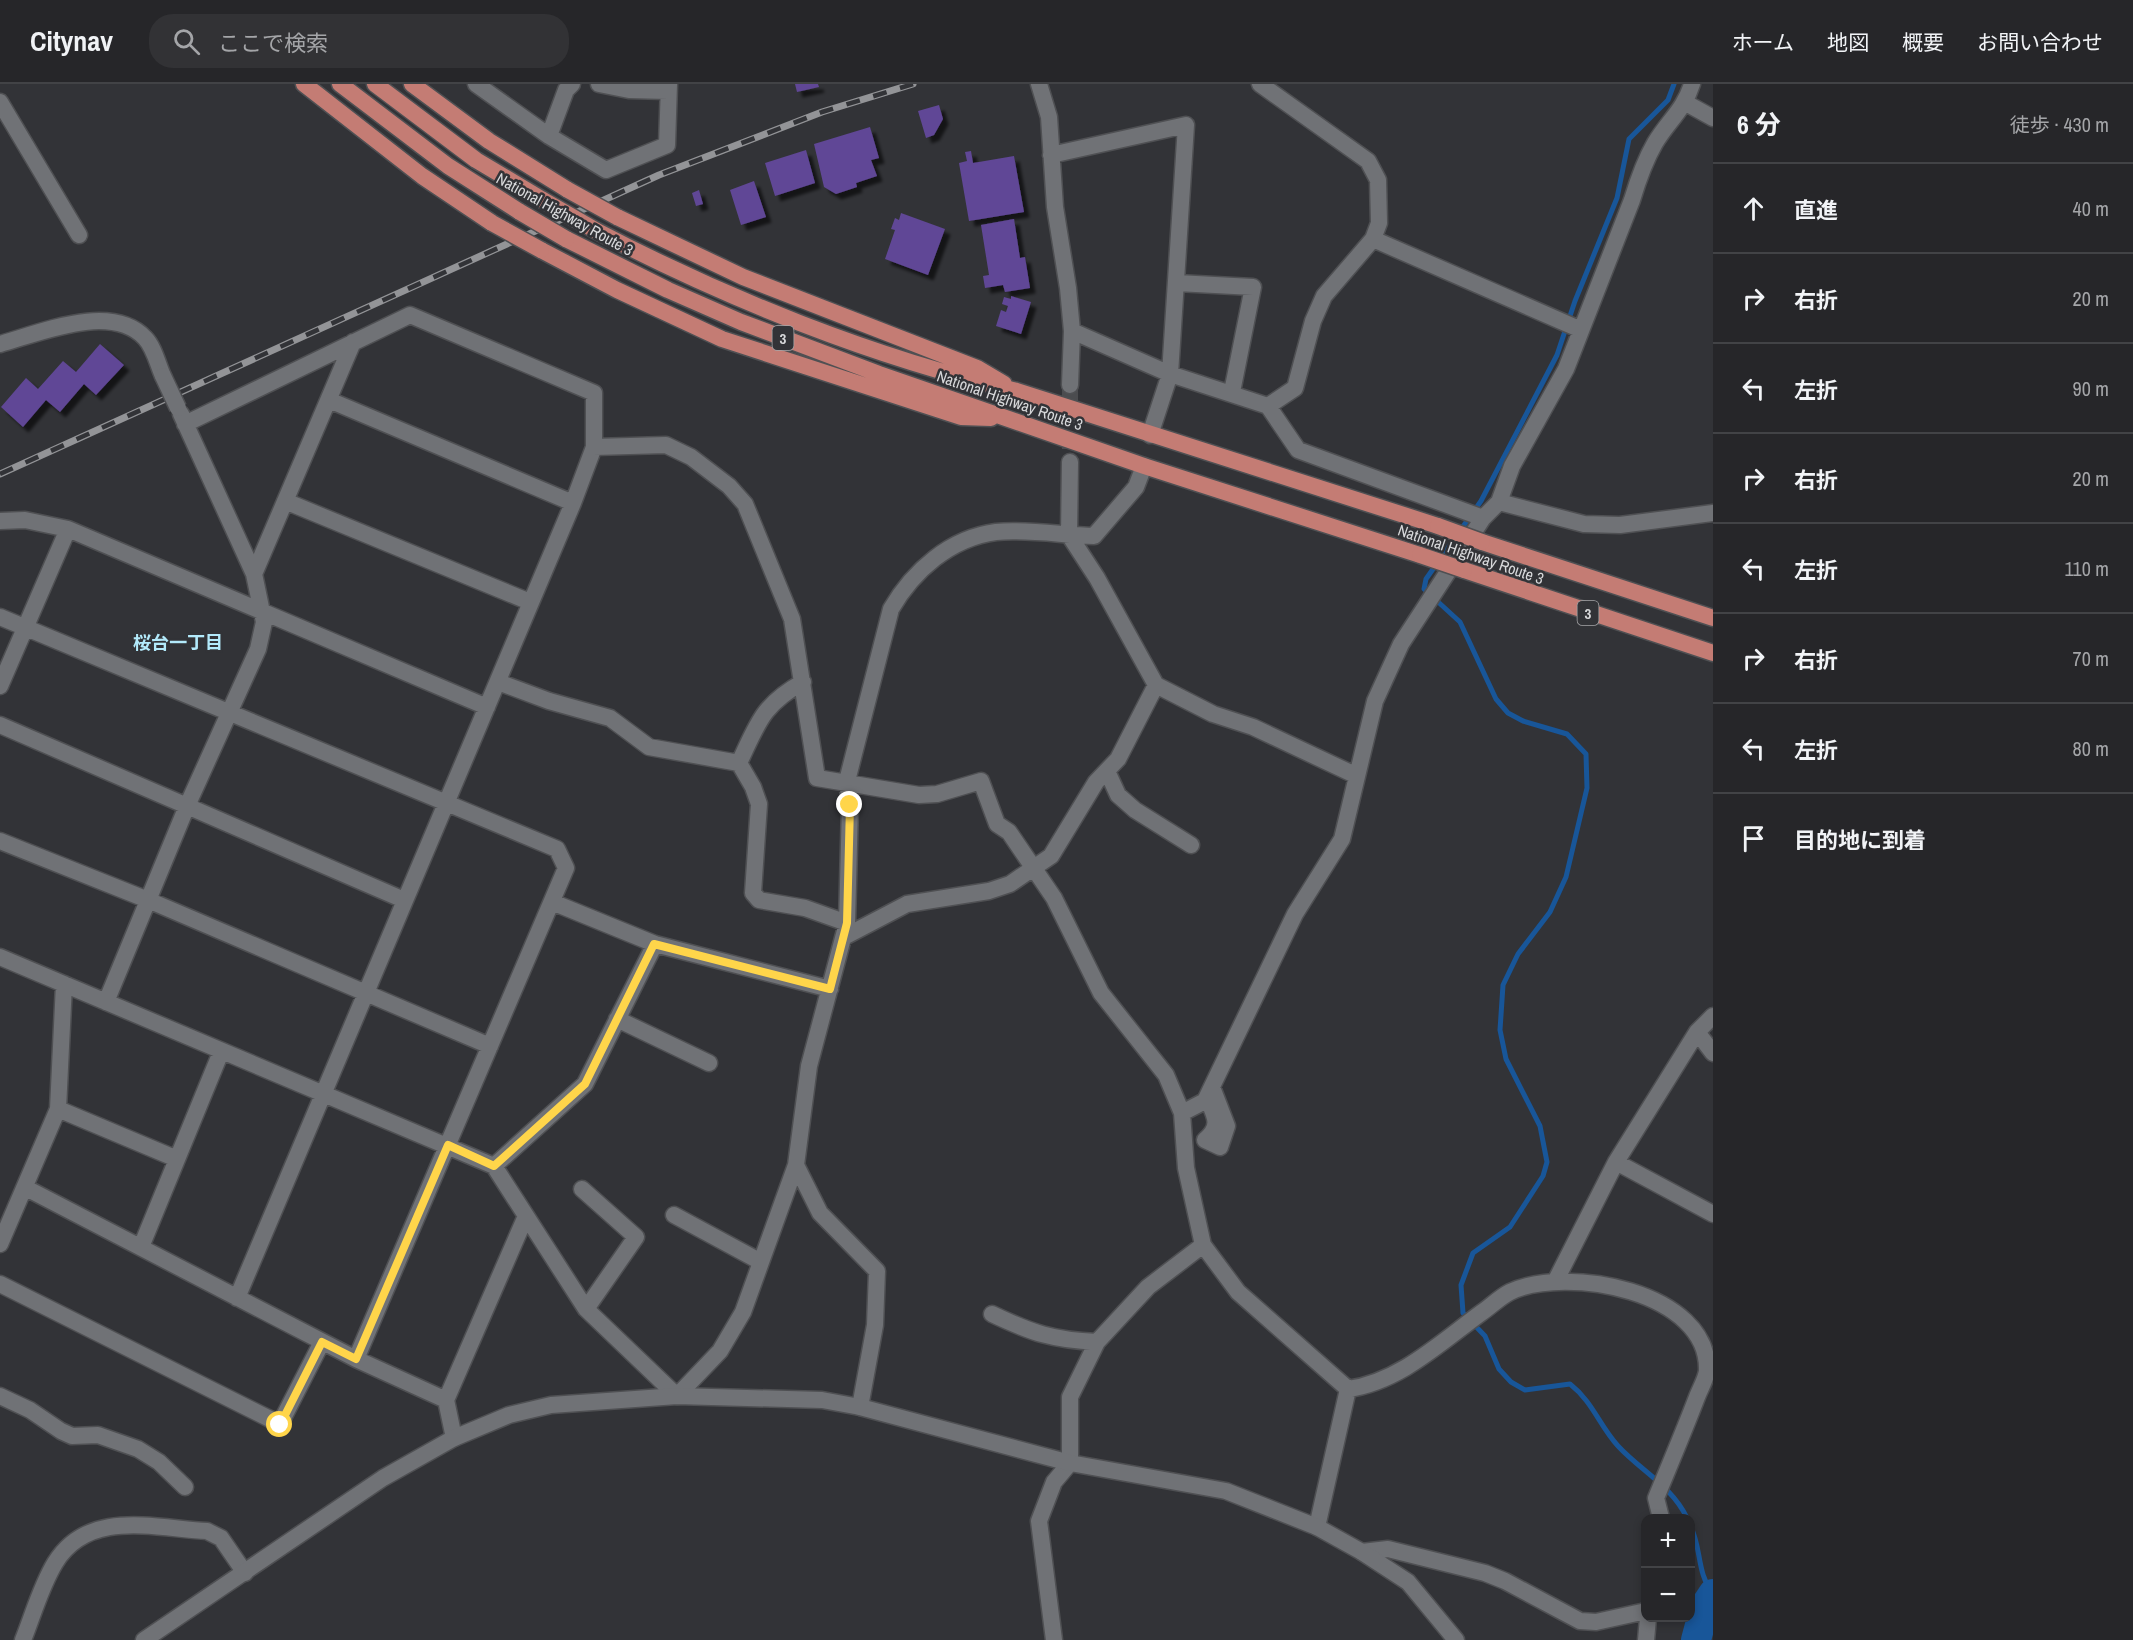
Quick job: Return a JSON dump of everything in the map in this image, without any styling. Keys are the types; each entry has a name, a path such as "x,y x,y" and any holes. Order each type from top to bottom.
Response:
{"highway":[{"path":"304,84 422,176 492,222 617,290 722,339 961,417 1007,418"},
{"name":"National Highway Route 3","path":"340,84 448,166 520,212 567,239 668,290 741,322 879,374 1144,466 1713,653"},
{"name":"National Highway Route 3","path":"375,84 476,160 543,200 595,230 666,266 751,303 888,354 966,379 1017,391 1438,526 1713,618"},
{"path":"412,84 489,141 616,217 743,277 977,368 1017,391"}],"street":[{"path":"476,84 549,136 606,170 667,145 669,88 629,90 599,84"},
{"path":"549,136 566,90 572,84"},
{"path":"1039,84 1049,117 1051,155 1071,331 1070,384"},
{"path":"1260,84 1368,161 1378,180 1378,223 1373,239 1324,296 1313,321 1294,388 1268,406"},
{"path":"1182,1113 1205,1101 1295,914 1342,839 1355,775 1375,701 1401,644 1483,518 1499,502 1512,466 1566,369 1579,328 1632,201 1639,175 1656,142 1686,103 1692,84"},
{"path":"0,102 79,235"},
{"path":"1686,103 1713,118"},
{"path":"1051,155 1186,125 1170,374 1150,435"},
{"path":"1373,239 1579,328"},
{"path":"1177,283 1252,287 1232,392"},
{"path":"182,416 410,315 594,393 594,447 573,503 237,1298"},
{"path":"0,344 81,321 108,321 131,328 146,339 254,574 264,622 258,649 187,806 106,1002"},
{"path":"1071,331 1170,374 1232,392 1268,406 1298,450 1483,518"},
{"path":"254,574 353,342"},
{"path":"329,400 573,503"},
{"path":"594,447 666,445 692,457 729,486 745,504 792,619 817,778 848,781 919,795 937,794 981,782 997,824 1009,832 1032,869 1054,898 1101,993 1166,1075 1182,1113 1186,1168 1203,1245 1238,1292 1348,1389 1368,1386 1407,1367 1510,1292 1556,1280 1627,1290 1658,1300 1678,1314 1702,1344 1707,1372 1656,1498 1660,1514"},
{"path":"1070,462 1069,535 1156,684 1213,714 1253,727 1355,775"},
{"path":"677,1396 720,1351 743,1311 796,1165 809,1066 846,930 850,805 848,781 891,609 904,586 943,552 967,541 996,532 1094,536 1136,487 1144,466"},
{"path":"285,501 530,602"},
{"path":"1499,502 1584,524 1620,525 1713,513"},
{"path":"0,521 25,520 68,529 260,608 487,707"},
{"path":"0,686 68,529"},
{"path":"0,616 446,800 557,849 566,868 356,1359"},
{"path":"498,682 549,701 610,718 649,747 739,763 753,787 759,804 753,893 759,900 805,908 846,930"},
{"path":"739,763 766,711 779,696 803,682"},
{"path":"846,930 907,904 989,891 1010,884 1051,856 1080,806 1118,759 1156,684"},
{"path":"0,725 405,900"},
{"path":"1107,771 1118,795 1135,810 1191,845"},
{"path":"0,841 148,900 490,1046"},
{"path":"552,902 654,944 830,989"},
{"path":"494,1166 585,1084 654,944"},
{"path":"0,957 494,1166 586,1309 677,1396"},
{"path":"0,1244 58,1109 64,984"},
{"path":"1556,1280 1616,1162 1697,1032 1713,1016"},
{"path":"617,1019 709,1063"},
{"path":"1697,1032 1713,1053"},
{"path":"141,1247 221,1052"},
{"path":"58,1109 177,1159"},
{"path":"1616,1162 1713,1214"},
{"path":"796,1165 820,1212 877,1271 875,1324 860,1407"},
{"path":"26,1188 322,1342 446,1400"},
{"path":"582,1189 636,1238 586,1309"},
{"path":"674,1215 761,1262"},
{"path":"454,1438 446,1400 526,1216"},
{"path":"1054,1640 1039,1521 1054,1482 1070,1463 1070,1397 1097,1342 1149,1287 1203,1245"},
{"path":"0,1284 280,1425 322,1342"},
{"path":"992,1314 1040,1335 1059,1340 1097,1342"},
{"path":"1317,1527 1348,1389"},
{"path":"0,1396 30,1410 72,1436 98,1435 138,1449 159,1462 185,1487"},
{"path":"144,1640 383,1478 454,1438 509,1415 551,1405 677,1396 822,1400 860,1407 1070,1463 1226,1491 1317,1527 1362,1552 1408,1582 1456,1640"},
{"path":"22,1640 54,1564 69,1545 89,1531 110,1525 207,1531 220,1538 245,1573"},
{"path":"1362,1552 1388,1549 1485,1574 1505,1581 1580,1621 1596,1622 1641,1612"},
{"path":"1646,1640 1648,1622"}],"building":[{"path":"795,84 818,84 819,87 797,92"},
{"path":"939,105 943,119 934,135 926,138 918,111"},
{"path":"870,127 879,158 871,160 877,176 856,183 857,187 836,194 824,187 814,144"},
{"path":"806,150 815,183 775,196 765,163"},
{"path":"971,151 973,163 1014,156 1024,212 969,221 959,163 967,161 965,152"},
{"path":"754,181 766,217 741,225 730,190"},
{"path":"699,190 703,204 696,206 692,193"},
{"path":"901,213 945,229 928,275 885,259 895,230 891,229 895,218 899,220"},
{"path":"1014,219 1020,258 1025,257 1030,288 1005,292 1003,285 985,288 983,276 989,275 981,225"},
{"path":"1011,296 1031,302 1021,334 996,326 1001,310 1006,312 1008,306 1002,304 1004,297 1011,299"},
{"path":"100,344 124,365 96,395 84,384 60,412 46,400 23,427 1,407 26,378 38,389 63,361 76,372"}],"waterway":[{"path":"1674,84 1668,100 1629,139 1617,198 1575,301 1557,355 1481,501 1426,579 1424,589 1460,622 1496,699 1508,713 1523,721 1567,734 1586,754 1587,788 1566,877 1550,912 1518,954 1503,985 1500,1030 1506,1059 1540,1126 1547,1162 1543,1176 1510,1227 1473,1253 1461,1285 1463,1313 1485,1336 1499,1369 1511,1382 1525,1390 1570,1384 1578,1391 1618,1446 1665,1488 1685,1514"},
{"path":"1695,1538 1701,1569 1713,1594"},
{"path":"1696,1640 1705,1606 1713,1594"}],"tunnel":[{"path":"1070,385 1070,462"}],"railway":[{"path":"0,474 659,175 822,112 913,84"}],"district":[{"name":"桜台一丁目","path":"178,642"}],"route":[{"path":"280,1425 322,1342 356,1359 448,1145 494,1166 585,1084 654,944 830,989 847,923 850,805"}]}
